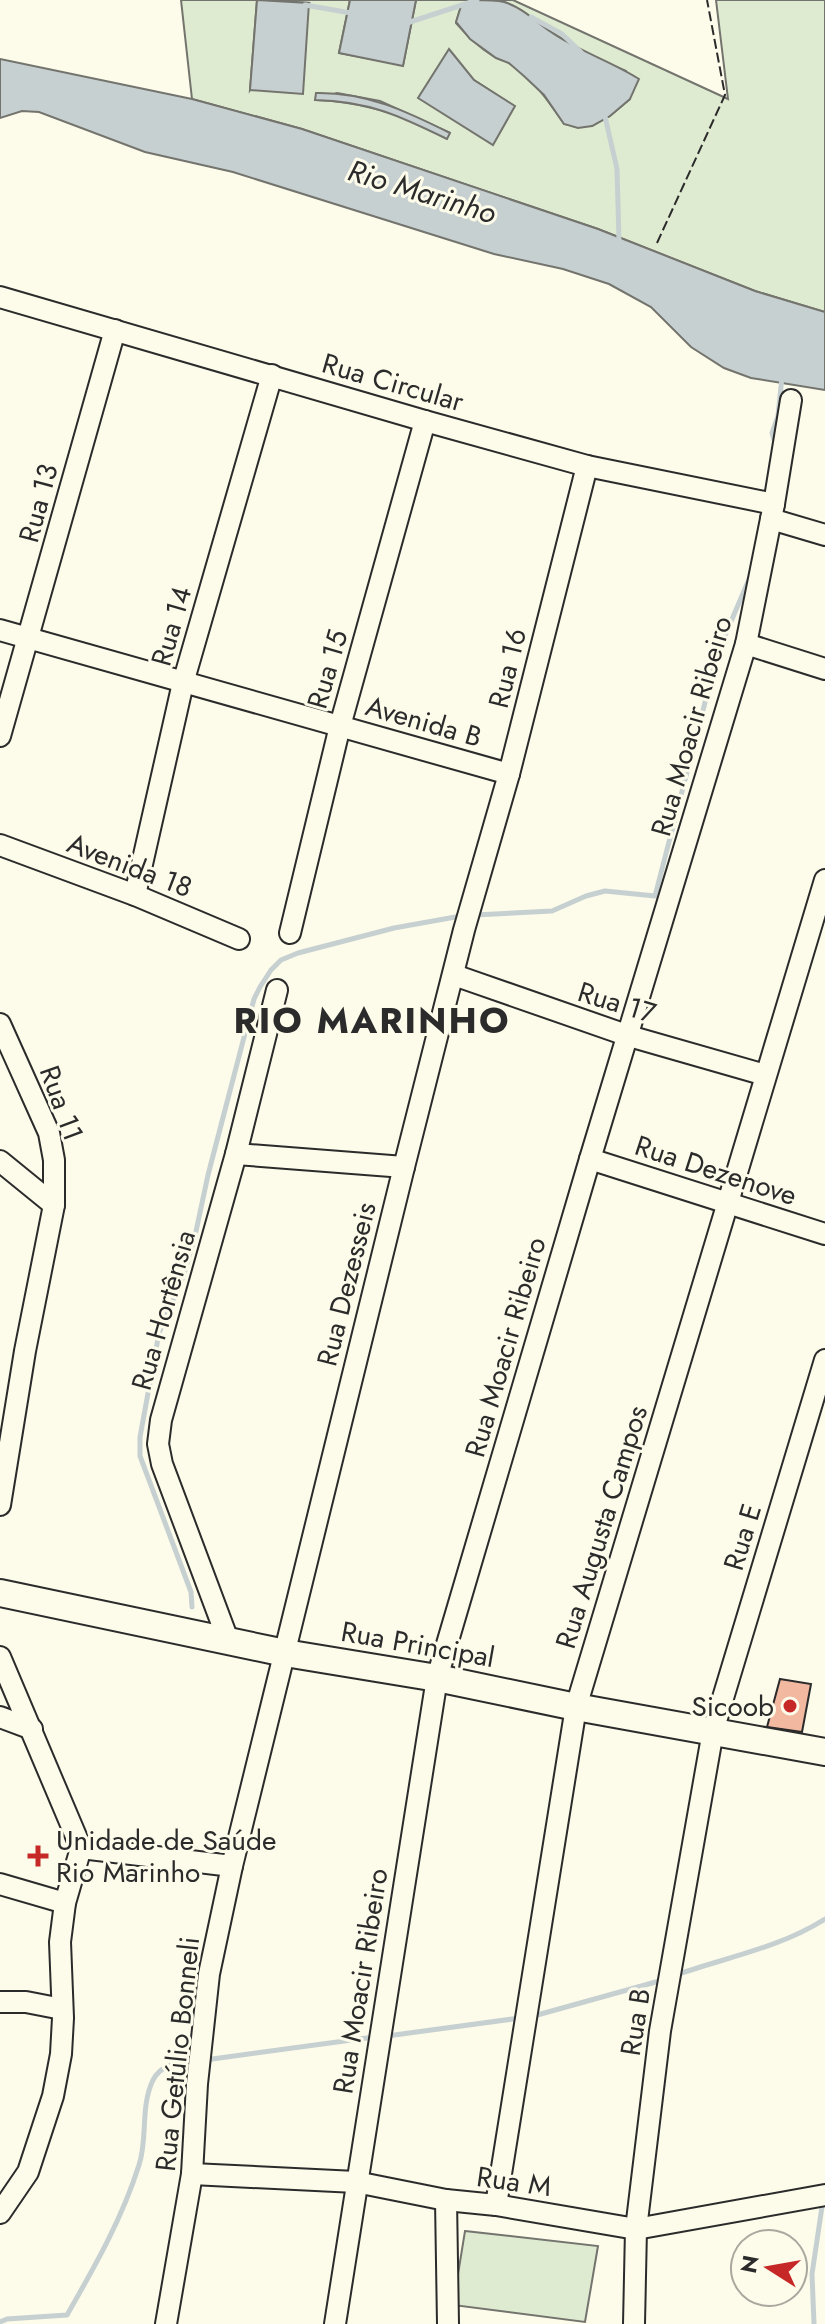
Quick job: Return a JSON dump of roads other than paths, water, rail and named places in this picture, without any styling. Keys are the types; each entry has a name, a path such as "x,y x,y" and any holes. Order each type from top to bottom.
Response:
{"main road":[{"name":"Rua Principal","path":"0,1593 285,1653 437,1678 576,1707 825,1752"}],"street":[{"name":"Rua Circular","path":"0,297 587,466 767,506 825,535"},
{"name":"Rua 13","path":"0,736 115,330"},
{"name":"Rua 14","path":"135,895 183,683 272,375"},
{"name":"Rua Moacir Ribeiro","path":"335,2324 437,1678 746,644 767,506 791,400"},
{"name":"Rua 15","path":"290,933 340,726 425,421"},
{"name":"Rua 16","path":"464,930 509,774 587,466"},
{"name":"Avenida B","path":"0,630 509,774"},
{"path":"746,644 825,669"},
{"name":"Avenida 18","path":"0,845 135,895 239,939"},
{"name":"Rua Augusta Campos","path":"496,2205 576,1707 825,880"},
{"name":"Rua Dezesseis","path":"285,1653 464,930"},
{"name":"Rua 17","path":"454,975 629,1036 765,1075"},
{"name":"Rua Hortênsia","path":"228,1640 162,1464 158,1444 161,1420 236,1154 277,990"},
{"name":"Rua 11","path":"0,1024 49,1133 54,1160 54,1205 25,1351 0,1502"},
{"path":"236,1154 404,1167"},
{"name":"Rua Dezenove","path":"590,1159 825,1234"},
{"path":"0,1161 54,1205"},
{"name":"Rua E","path":"713,1731 825,1360"},
{"name":"Rua Getúlio Bonneli","path":"166,2324 192,2174 197,2084 209,1974 232,1866 285,1653"},
{"path":"0,1657 81,1848 65,1903 60,1942 61,2054 53,2096 28,2172 0,2213"},
{"path":"0,1717 32,1729"},
{"name":"Rua B","path":"634,2324 636,2229 660,2031 713,1731"},
{"path":"81,1848 232,1866"},
{"path":"0,1884 65,1903"},
{"path":"0,2002 26,2002 62,2009"},
{"name":"Rua M","path":"192,2174 356,2182 446,2200 496,2205 636,2229 825,2195"},
{"path":"446,2200 448,2324"}],"water":[{"path":"257,0 309,3 303,94 250,90"},
{"path":"350,0 416,0 403,66 339,53"},
{"path":"474,0 511,5 561,39 639,79 630,99 592,126 578,128 564,124 544,95 525,77 509,63 496,58 470,39 456,22 461,6"},
{"path":"449,49 474,80 515,106 493,145 418,98"},
{"name":"Rio Marinho","path":"0,59 192,99 302,129 598,229 755,291 825,312 825,390 751,378 724,368 691,347 651,307 609,284 563,269 494,254 233,172 145,152 39,112 22,111 0,118"},
{"path":"316,93 369,99 450,133 447,139 384,111 352,103 315,100"}],"waterway":[{"path":"407,23 477,0"},
{"path":"305,5 351,13"},
{"path":"531,17 562,34 581,52"},
{"path":"604,112 617,169 619,241"},
{"path":"776,446 772,433 778,416 782,377"},
{"path":"475,915 552,911 605,891 655,896 718,652 750,577"},
{"path":"192,1607 191,1592 140,1456 140,1437 159,1333 183,1277 195,1236 254,999 271,970 281,960 298,953 394,928 461,916"},
{"path":"676,1975 771,1945 825,1919"},
{"path":"530,2017 663,1980"},
{"path":"387,2036 520,2018"},
{"path":"205,2060 374,2037"},
{"path":"0,2322 67,2315 107,2242 132,2185 142,2155 147,2101 153,2080 166,2067 195,2061"},
{"path":"814,2324 812,2274 823,2200"}],"place":[{"name":"Sicoob","path":"790,1706"},
{"name":"Unidade de Saúde Rio Marinho","path":"38,1856"}],"district":[{"name":"RIO MARINHO","path":"372,1020"}]}
